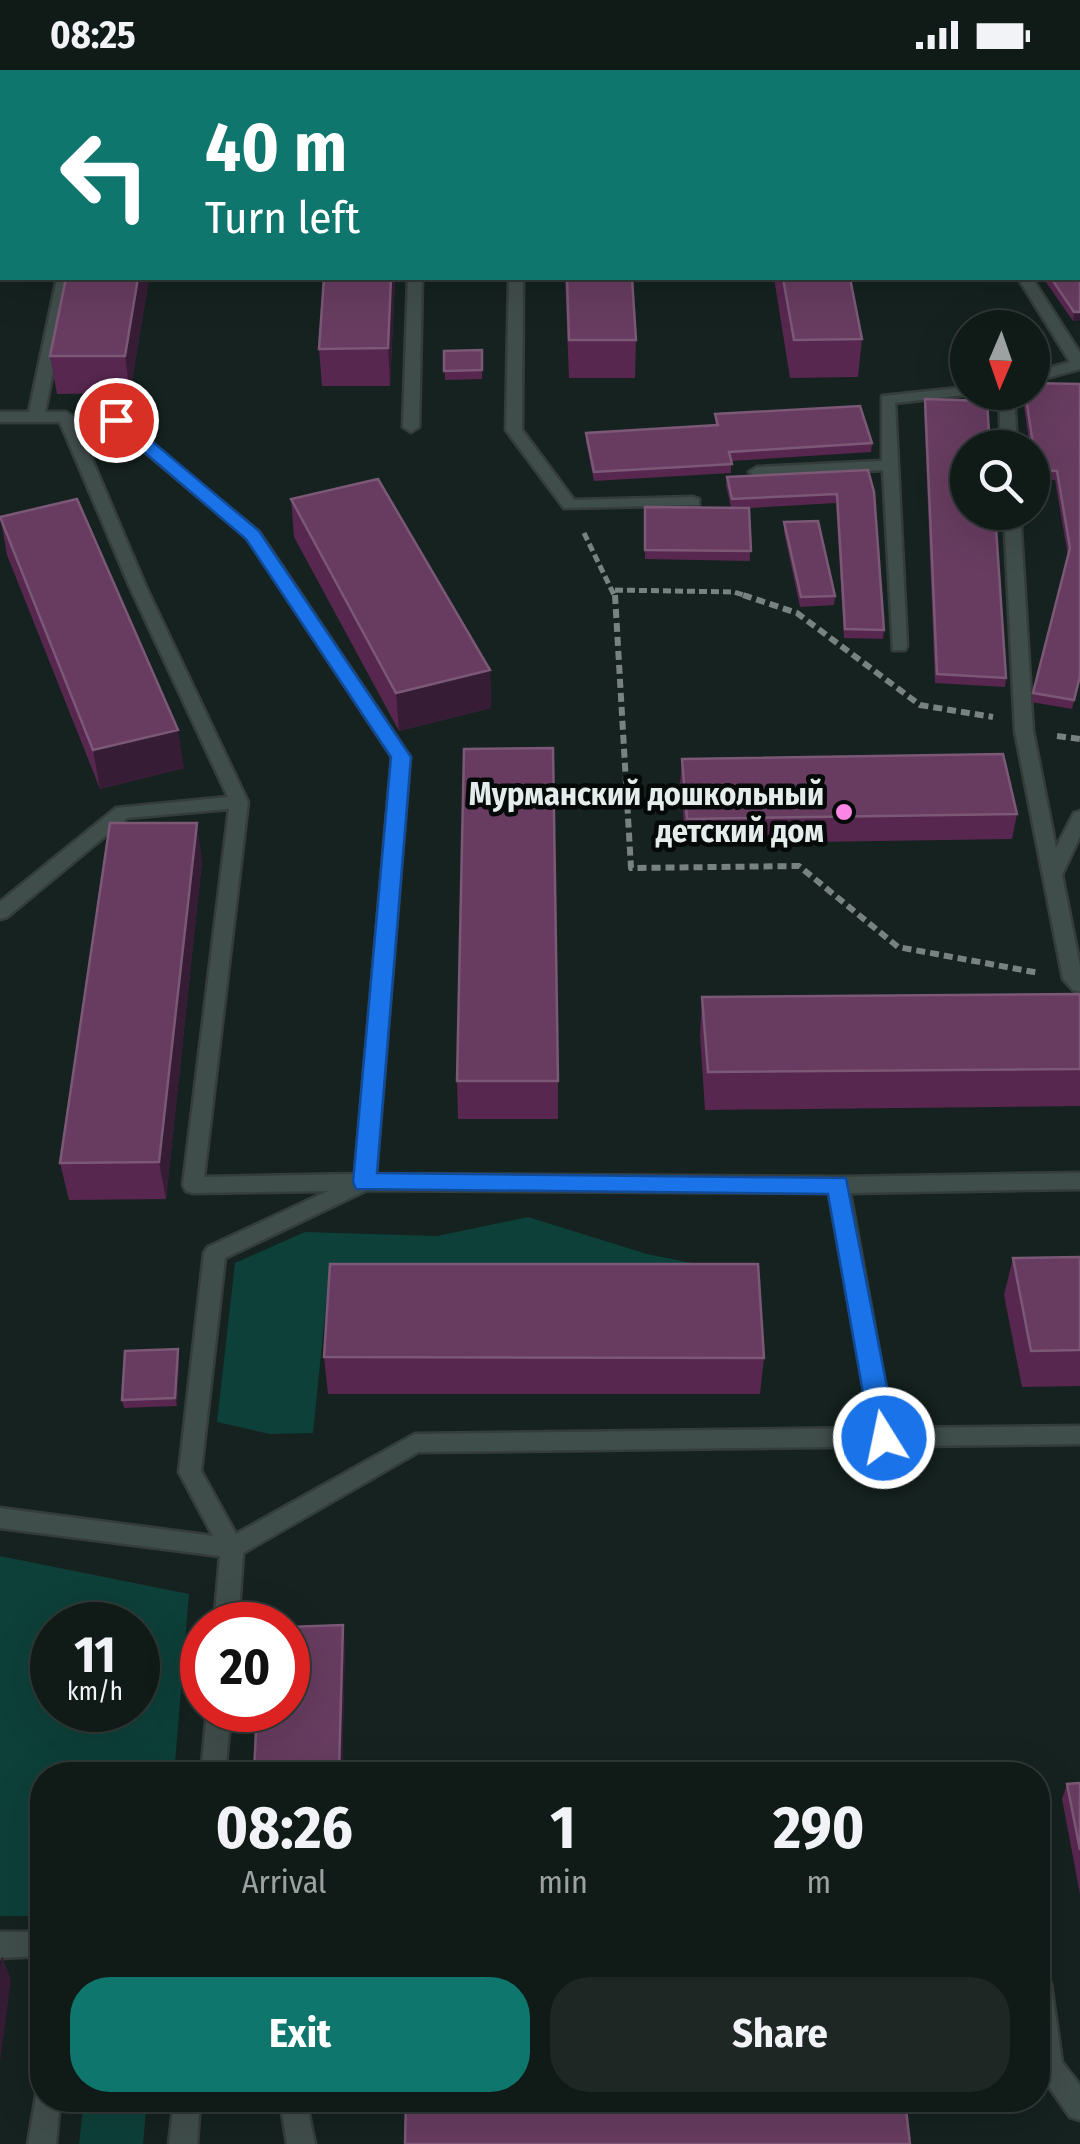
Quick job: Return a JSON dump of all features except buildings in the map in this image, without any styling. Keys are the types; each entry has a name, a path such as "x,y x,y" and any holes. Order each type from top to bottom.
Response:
{"lane":[{"path":"36,417 64,280"},
{"path":"412,428 415,280"},
{"path":"516,280 514,430 570,505 693,502"},
{"path":"1026,280 1079,365 1050,373"},
{"path":"900,646 887,399 950,392"},
{"path":"0,417 66,417 138,586 239,802 193,1185 1080,1181"},
{"path":"116,420 253,535 401,757 365,1182"},
{"path":"758,472 892,465"},
{"path":"1013,530 1024,731 1076,982"},
{"path":"0,912 122,812 239,802"},
{"path":"1052,876 1080,817"},
{"path":"228,1602 232,1548 190,1472 215,1253 365,1182"},
{"path":"838,1185 884,1438"},
{"path":"0,1518 232,1548 415,1443 1080,1434"},
{"path":"215,1762 217,1732"},
{"path":"0,1945 30,1944"},
{"path":"1050,2069 1080,2107"},
{"path":"42,2144 46,2112"},
{"path":"184,2144 186,2112"},
{"path":"295,2112 301,2144"}],"path":[{"path":"570,505 615,590 631,868 799,866 898,947 1076,982"},
{"path":"615,590 734,592 797,613 920,705 998,718 1024,731"}],"green space":[{"path":"528,1217 647,1254 702,1265 729,1293 327,1295 313,1433 270,1434 217,1422 235,1263 305,1232 437,1236"},
{"path":"0,1556 189,1594 188,1602 180,1602 180,1703 175,1762 30,1762 30,1916 0,1916"},
{"path":"83,2112 146,2112 143,2144 79,2144"}],"place":[{"name":"Мурманский дошкольный детский дом","path":"844,812"}],"route":[{"path":"116,420 253,535 401,757 365,1182 838,1185 884,1438"}]}
